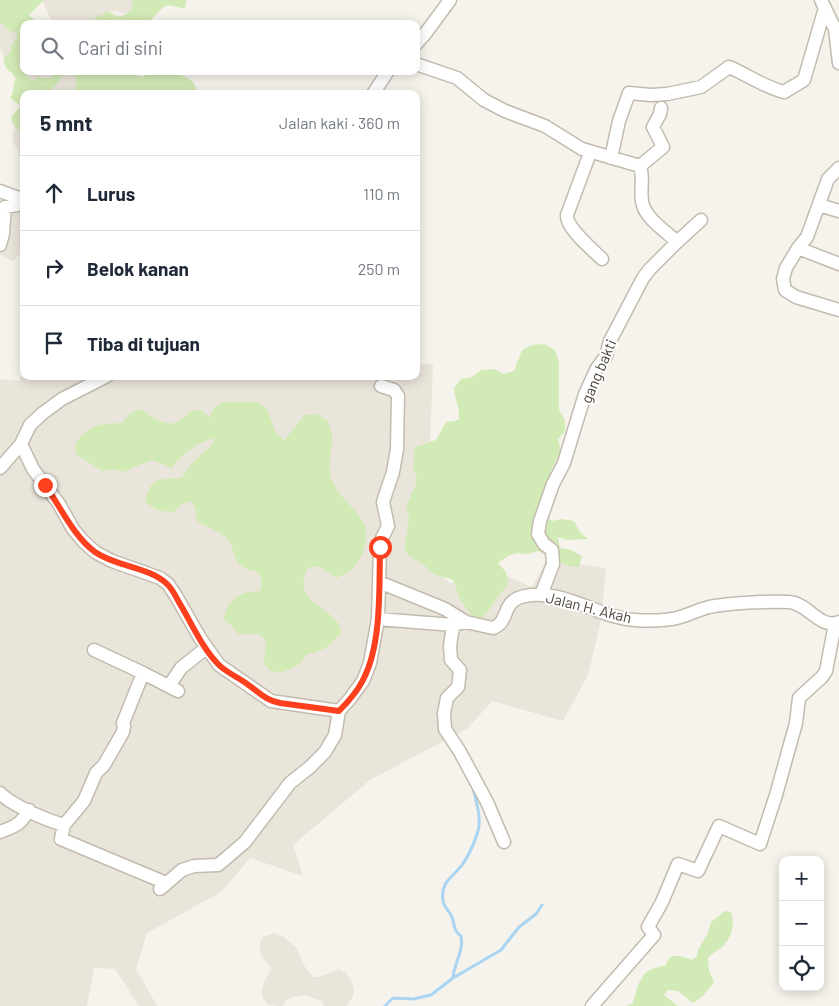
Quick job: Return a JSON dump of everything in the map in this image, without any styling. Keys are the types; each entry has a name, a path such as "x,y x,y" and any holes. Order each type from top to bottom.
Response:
{"street":[{"path":"420,39 450,0"},
{"path":"823,4 835,28 839,64"},
{"path":"611,158 619,122 629,93 667,94 701,87 729,67 746,74 772,89 784,92 799,84 804,80 823,4"},
{"path":"420,65 457,78 484,100 505,111 545,126 575,146 640,166"},
{"path":"376,90 386,75"},
{"path":"640,166 663,148 653,127 662,108"},
{"path":"590,152 566,215 566,220 571,228 602,259"},
{"path":"640,166 643,174 642,201 645,210 677,242"},
{"path":"839,168 828,179 807,237 786,268 783,279 785,290 796,297 839,310"},
{"path":"0,191 20,198 17,205 5,207 3,234 0,245"},
{"path":"819,205 839,211"},
{"name":"gang bakti","path":"541,595 553,564 552,550 544,544 538,534 540,521 553,484 564,463 585,394 597,368 606,356 610,341 643,278 701,220"},
{"path":"798,248 839,264"},
{"path":"0,468 21,444 30,425 42,413 62,399 99,380"},
{"path":"143,673 123,723 123,732 104,765 96,773 84,801 64,825 61,839 163,886 182,870 194,866 218,865 245,842 290,784 325,752 335,735 339,711 356,692 370,664 378,619 380,547 388,526 383,502 395,464 398,426 398,396 394,390 381,386"},
{"path":"21,444 33,469 83,541 94,552 112,561 160,578 168,584 206,648 224,670 242,680 262,697 270,701 339,711"},
{"path":"379,582 445,609 466,622"},
{"name":"Jalan H. Akah","path":"378,619 453,625 466,622 496,628 501,623 508,604 517,598 541,595 570,600 621,618 648,620 676,618 721,605 789,602 801,605 825,623 837,623"},
{"path":"592,1006 654,935 648,927 662,902 678,864 698,871 719,826 760,844 776,796 796,723 799,698 826,671 837,623"},
{"path":"453,625 450,646 451,660 460,670 458,687 447,698 444,712 445,730 460,752 487,802 504,842"},
{"path":"94,650 173,688 181,668 206,648"},
{"path":"0,793 46,820 64,825"},
{"path":"0,832 22,822 28,810"}],"shaded area":[{"path":"42,0 142,0 130,12 110,12 100,20 52,20"},
{"path":"0,22 20,31 20,75 5,59 0,48"},
{"path":"20,75 80,75 81,90 40,90 39,82"},
{"path":"20,119 20,157 19,150 13,143 15,127"},
{"path":"20,210 20,254 13,261 0,255 0,212"},
{"path":"433,364 429,470 404,547 450,583 504,575 532,587 547,560 606,568 601,620 588,675 563,721 492,701 468,728 370,780 293,845 303,876 250,858 221,892 147,933 136,969 157,1006 139,1006 115,969 94,968 87,1006 0,1006 0,379 19,381 20,379 420,380 420,365"},
{"path":"274,933 283,936 296,947 303,964 313,977 319,977 339,969 346,973 354,989 353,996 347,1006 324,1006 322,1001 304,995 286,1000 282,1006 268,1005 263,998 262,991 264,982 272,968 262,957 260,943 263,937"}],"green space":[{"path":"0,0 44,0 29,15 36,20 20,20 20,75 26,75 32,81 39,77 47,79 54,75 64,75 51,90 20,90 20,105 10,98 16,79 4,62 4,57 10,53 11,46 18,34 9,31 2,23 0,24"},
{"path":"132,0 186,0 185,8 171,5 166,6 151,20 94,20 97,16 103,15 104,12 122,16 133,7"},
{"path":"74,75 135,75 143,77 146,75 180,75 192,81 197,90 74,90 77,80"},
{"path":"20,107 20,130 14,126 11,117"},
{"path":"544,344 555,350 559,362 559,410 565,420 565,431 558,439 561,451 550,472 556,496 542,513 552,521 562,519 574,521 580,532 588,539 567,540 558,537 560,548 571,550 582,556 579,567 568,566 538,551 527,554 517,553 508,556 498,563 506,572 508,584 481,618 471,615 460,599 453,580 433,574 425,566 408,555 404,547 409,516 406,506 415,487 417,477 413,468 415,447 436,440 446,422 459,420 454,388 461,379 472,377 481,370 494,369 504,374 514,371 522,350 532,345"},
{"path":"222,402 257,402 267,408 275,431 284,440 305,415 316,414 327,420 332,435 330,475 337,489 356,512 365,527 364,549 360,559 350,570 336,578 318,566 308,568 304,578 306,594 331,615 338,623 342,633 326,648 306,655 300,664 279,673 269,670 264,662 266,641 260,634 238,634 232,626 224,621 225,613 235,597 247,592 261,591 261,578 255,571 241,566 225,537 197,521 192,501 182,504 174,512 165,512 152,507 145,501 153,483 162,479 181,478 194,461 211,446 216,438 191,448 172,468 152,460 123,472 113,469 102,471 76,454 75,444 91,428 123,423 129,414 141,409 160,421 172,423 184,418 190,411 201,410 210,418 213,409"},
{"path":"725,911 731,912 732,931 725,944 708,958 709,970 714,982 703,996 693,1003 678,991 668,990 664,995 678,1006 627,1006 633,1003 645,973 666,965 673,956 692,960 697,956 711,922"}],"waterway":[{"path":"453,978 462,941 461,936 455,930 451,915 444,905 443,893 446,883 466,858 478,831 479,814 473,786"},
{"path":"385,1006 393,998 413,999 431,995 453,978 501,950 519,927 536,914 542,905"}],"route":[{"path":"45,485 73,529 94,552 112,561 151,574 168,584 200,638 219,665 228,673 249,685 262,697 280,703 339,711 362,681 370,664 378,619 380,547"}]}
